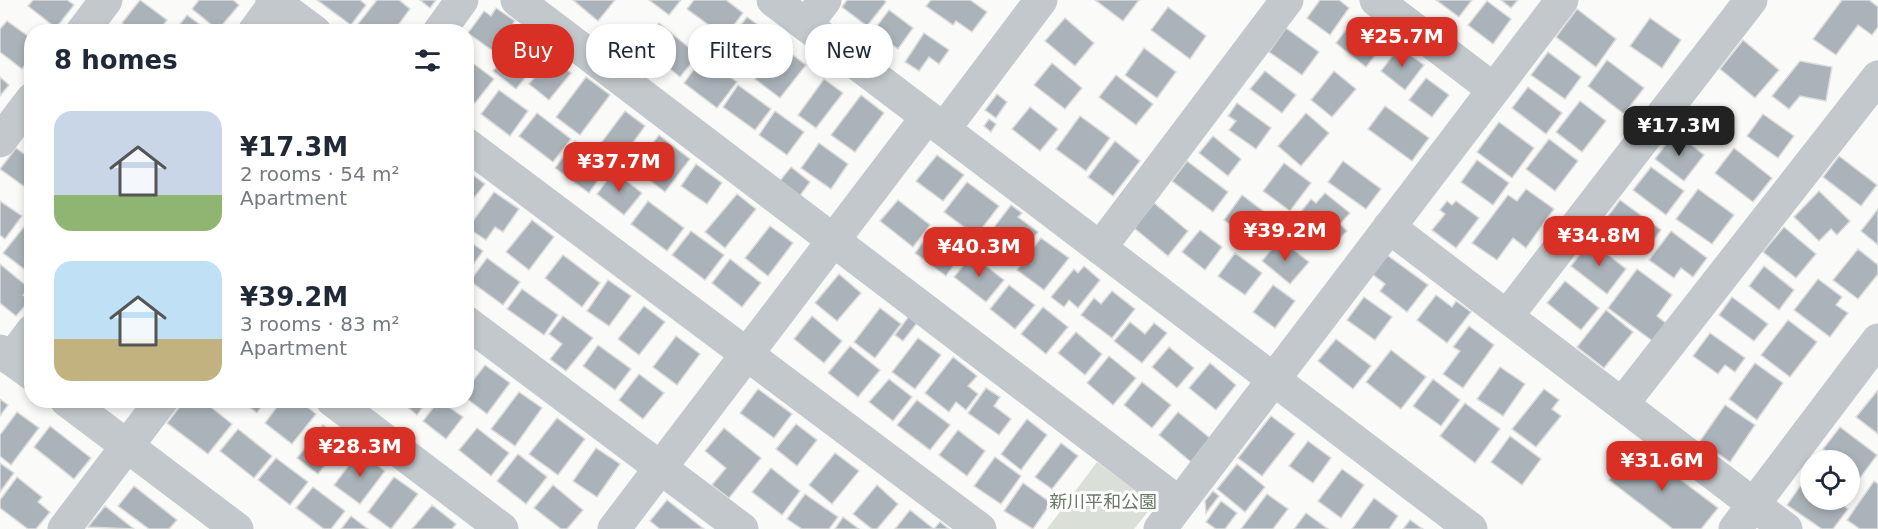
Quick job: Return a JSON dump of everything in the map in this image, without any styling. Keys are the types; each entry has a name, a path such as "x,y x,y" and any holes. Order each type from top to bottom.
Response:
{"street":[{"path":"88,24 106,0"},
{"path":"445,24 462,0"},
{"path":"516,0 833,240 1176,519 1275,380 1562,0"},
{"path":"773,0 815,12 936,123 1471,529"},
{"path":"614,529 833,240 1041,0"},
{"path":"1101,248 1287,0"},
{"path":"1376,0 1493,89"},
{"path":"1507,316 1750,0"},
{"path":"259,24 275,1 305,24"},
{"path":"1623,403 1878,77"},
{"path":"0,141 24,110"},
{"path":"474,150 980,529"},
{"path":"1389,227 1623,403 1744,517 1786,529"},
{"path":"474,328 742,529"},
{"path":"14,361 24,345"},
{"path":"1744,517 1873,355"},
{"path":"77,408 237,529"},
{"path":"64,529 156,408"},
{"path":"343,408 502,529"}],"green space":[{"name":"新川平和公園","path":"1097,462 1154,504 1134,529 1047,529"}],"building":[{"path":"33,0 67,0 74,5 59,24 51,24 28,6"},
{"path":"140,0 167,20 164,24 122,23"},
{"path":"199,0 233,0 239,5 223,24 211,24 192,9"},
{"path":"317,0 360,0 366,5 350,24"},
{"path":"377,0 399,0 410,9 399,24 358,24"},
{"path":"420,0 436,0 430,8"},
{"path":"573,0 615,0 598,21"},
{"path":"649,0 681,0 669,15"},
{"path":"694,0 726,0 743,13 735,24 707,24 687,9"},
{"path":"847,0 884,0 886,2 869,24 864,24 842,7"},
{"path":"931,0 970,0 987,12 972,32 956,21 953,25 926,6"},
{"path":"1095,0 1139,0 1123,21"},
{"path":"1320,0 1339,0 1349,8 1330,35 1307,18"},
{"path":"1436,0 1472,0 1459,17"},
{"path":"1501,0 1518,0 1511,8"},
{"path":"1842,0 1869,0 1878,7 1878,27 1872,35 1858,25 1836,55 1813,39"},
{"path":"1487,1 1511,19 1493,44 1468,25"},
{"path":"1168,7 1206,36 1190,59 1151,30"},
{"path":"496,8 515,21 513,24 492,24 492,50 474,37 474,25 484,11 491,16"},
{"path":"1577,9 1616,39 1596,67 1556,37"},
{"path":"889,10 913,28 898,49 893,45 893,24 878,24"},
{"path":"187,15 199,24 180,24"},
{"path":"747,17 757,24 742,24"},
{"path":"1065,18 1094,43 1075,66 1045,41"},
{"path":"1650,18 1681,40 1662,68 1630,46"},
{"path":"1362,20 1387,40 1366,67 1336,43 1348,27 1354,31"},
{"path":"7,21 24,33 24,66 22,69 0,52 0,29"},
{"path":"1286,28 1319,52 1302,75 1269,52"},
{"path":"924,33 949,50 939,64 929,57 919,71 905,62"},
{"path":"676,37 688,47 688,67 680,77 676,74"},
{"path":"1743,40 1779,70 1755,98 1720,69"},
{"path":"1399,47 1424,65 1405,90 1381,71"},
{"path":"1144,48 1176,72 1157,98 1125,75"},
{"path":"1548,52 1581,77 1565,99 1531,75"},
{"path":"793,55 805,64 780,98 755,79 793,78"},
{"path":"1607,60 1644,88 1624,114 1588,86"},
{"path":"1800,61 1832,67 1826,101 1800,96 1789,109 1772,96"},
{"path":"1052,63 1082,88 1065,109 1034,85"},
{"path":"474,64 494,79 475,103 474,102"},
{"path":"1265,71 1296,95 1282,113 1250,89"},
{"path":"1334,71 1356,89 1332,117 1311,100"},
{"path":"1116,75 1153,104 1136,125 1099,97"},
{"path":"0,77 9,85 0,96"},
{"path":"586,77 610,95 580,135 556,117"},
{"path":"502,78 525,78 516,89"},
{"path":"534,78 567,78 549,100 529,84"},
{"path":"688,78 732,78 737,82 717,108 684,83"},
{"path":"1426,78 1449,95 1432,117 1409,100"},
{"path":"824,79 843,93 816,128 798,115"},
{"path":"738,85 771,109 755,130 723,107"},
{"path":"1528,87 1562,113 1546,134 1512,108"},
{"path":"499,90 528,111 510,136 481,114"},
{"path":"997,94 1007,102 996,118 985,110"},
{"path":"861,95 884,113 855,152 831,135"},
{"path":"1580,101 1606,121 1582,152 1556,132"},
{"path":"1237,103 1271,128 1256,149 1229,130 1236,121 1228,116"},
{"path":"1385,106 1429,138 1412,161 1368,129"},
{"path":"1030,107 1058,129 1040,151 1012,129"},
{"path":"625,111 645,126 622,158 601,143"},
{"path":"775,111 804,132 787,155 759,135"},
{"path":"537,113 571,139 553,162 519,136"},
{"path":"1306,113 1329,133 1301,166 1278,146"},
{"path":"1763,114 1794,136 1778,158 1747,136"},
{"path":"1080,116 1110,138 1086,171 1056,149"},
{"path":"989,119 996,124 991,132 984,126"},
{"path":"1499,122 1534,148 1512,178 1477,152"},
{"path":"1675,132 1704,155 1684,181 1655,159"},
{"path":"659,135 690,159 665,192 634,168"},
{"path":"1213,136 1241,159 1228,176 1199,153"},
{"path":"1549,139 1578,161 1555,191 1526,169"},
{"path":"575,141 608,166 589,193 555,168"},
{"path":"1115,141 1140,161 1113,196 1088,177"},
{"path":"819,143 848,164 831,189 801,168"},
{"path":"16,148 24,154 24,186 0,169"},
{"path":"1734,148 1772,178 1753,202 1715,173"},
{"path":"937,155 964,175 943,201 916,181"},
{"path":"1839,156 1877,185 1861,206 1823,177"},
{"path":"1477,160 1509,183 1493,205 1461,182"},
{"path":"1187,161 1228,192 1213,212 1172,181"},
{"path":"1343,161 1381,189 1366,209 1328,182"},
{"path":"1284,163 1311,183 1290,211 1263,191"},
{"path":"696,164 722,183 707,204 681,186"},
{"path":"791,167 810,182 799,197 779,182"},
{"path":"1651,167 1684,191 1666,215 1633,190"},
{"path":"614,171 642,193 624,215 597,194"},
{"path":"474,176 485,184 474,198"},
{"path":"967,182 999,206 976,236 944,212"},
{"path":"1526,189 1554,209 1526,248 1513,238 1497,260 1472,243 1508,195 1517,201"},
{"path":"1698,189 1734,215 1712,244 1676,219"},
{"path":"1819,191 1850,221 1837,235 1831,229 1819,241 1794,217"},
{"path":"494,192 519,209 503,232 495,227 486,240 474,232 474,220"},
{"path":"1325,193 1350,213 1340,224 1347,231 1335,243 1300,213 1311,199 1316,203"},
{"path":"737,194 756,209 725,248 705,232"},
{"path":"1242,195 1271,217 1253,241 1224,220"},
{"path":"898,200 930,225 913,247 880,221"},
{"path":"1620,200 1661,230 1645,251 1605,220"},
{"path":"0,201 22,216 5,239 0,235"},
{"path":"648,201 684,228 667,251 631,224"},
{"path":"1447,201 1452,205 1456,201 1479,218 1456,248 1432,230 1445,214 1440,210"},
{"path":"1154,203 1188,231 1168,256 1134,228"},
{"path":"1011,205 1022,213 1018,217 1038,232 1013,266 982,243"},
{"path":"1878,209 1878,245 1861,231"},
{"path":"532,220 554,237 529,270 506,252"},
{"path":"770,226 793,243 768,276 745,258"},
{"path":"24,227 24,269 3,253"},
{"path":"1784,227 1816,254 1796,278 1763,252"},
{"path":"934,228 964,251 946,276 915,253"},
{"path":"1200,230 1222,247 1205,270 1182,252"},
{"path":"691,231 724,255 705,280 672,255"},
{"path":"1671,231 1707,258 1693,277 1681,268 1674,278 1649,260"},
{"path":"1041,238 1069,258 1044,290 1017,270"},
{"path":"1280,239 1309,262 1290,284 1262,261"},
{"path":"1591,241 1626,269 1607,294 1571,266"},
{"path":"474,245 483,251 474,263"},
{"path":"1858,249 1878,265 1878,274 1858,299 1833,280"},
{"path":"1235,253 1262,273 1245,295 1218,276"},
{"path":"563,255 600,283 582,307 545,278"},
{"path":"972,255 1004,280 986,302 954,277"},
{"path":"1387,255 1428,285 1407,312 1380,291 1385,284 1372,274"},
{"path":"487,258 520,282 503,305 474,284 474,276"},
{"path":"730,259 761,283 742,307 712,283"},
{"path":"0,264 24,284 24,307 16,316 0,303"},
{"path":"1084,266 1100,280 1078,308 1069,300 1064,307 1051,297 1074,269 1078,273"},
{"path":"1764,266 1794,290 1779,310 1749,286"},
{"path":"1637,269 1672,295 1657,316 1667,324 1654,342 1608,308"},
{"path":"839,274 861,293 837,321 815,303"},
{"path":"1818,279 1842,297 1836,305 1848,313 1830,337 1794,310"},
{"path":"608,280 631,296 609,326 587,311"},
{"path":"1565,281 1599,308 1581,330 1547,303"},
{"path":"1009,285 1035,305 1015,329 990,309"},
{"path":"1273,285 1295,301 1275,328 1253,312"},
{"path":"522,289 558,315 544,335 507,309"},
{"path":"1112,291 1135,309 1112,338 1081,315 1094,298 1101,304"},
{"path":"1436,295 1452,307 1456,301 1471,312 1447,343 1417,320"},
{"path":"1364,297 1392,317 1375,340 1347,320"},
{"path":"1732,297 1768,324 1754,341 1719,315"},
{"path":"644,306 665,322 639,355 618,339"},
{"path":"1043,307 1068,327 1046,354 1021,334"},
{"path":"880,308 901,324 875,358 854,342"},
{"path":"1606,310 1633,332 1604,368 1577,347"},
{"path":"563,316 593,338 566,371 550,359 562,344 549,334"},
{"path":"812,316 842,341 824,363 794,339"},
{"path":"909,316 917,323 903,341 895,335"},
{"path":"1788,320 1817,342 1790,377 1761,355"},
{"path":"1130,322 1145,334 1154,323 1167,333 1142,363 1114,341"},
{"path":"1469,326 1494,345 1463,388 1443,374 1460,351 1453,347"},
{"path":"1076,332 1102,354 1085,375 1058,353"},
{"path":"1710,333 1745,358 1735,372 1725,365 1718,374 1693,356"},
{"path":"676,336 700,354 677,385 653,367"},
{"path":"918,338 941,355 915,389 892,372"},
{"path":"1336,339 1371,366 1353,389 1318,361"},
{"path":"598,345 631,369 615,390 583,366"},
{"path":"850,346 880,370 858,397 828,373"},
{"path":"1169,347 1194,368 1177,388 1152,367"},
{"path":"1391,350 1426,377 1401,409 1366,382"},
{"path":"1109,356 1136,378 1113,405 1087,383"},
{"path":"953,357 977,376 968,386 978,394 966,410 956,402 949,412 925,393"},
{"path":"1210,363 1236,385 1216,410 1189,388"},
{"path":"1755,363 1783,383 1757,420 1729,399"},
{"path":"485,365 510,383 487,414 474,404 474,379"},
{"path":"1500,367 1525,384 1503,416 1477,399"},
{"path":"639,374 664,393 643,419 619,400"},
{"path":"889,379 912,397 893,421 869,402"},
{"path":"1433,379 1460,400 1441,426 1413,406"},
{"path":"1142,382 1171,405 1152,428 1124,405"},
{"path":"986,388 1000,397 994,406 1011,419 999,435 968,413"},
{"path":"758,389 792,414 774,438 740,413"},
{"path":"1544,389 1559,400 1552,409 1561,416 1536,447 1512,429"},
{"path":"1878,390 1878,434 1856,417"},
{"path":"519,392 542,408 515,446 491,429"},
{"path":"0,399 8,405 0,416"},
{"path":"917,400 950,425 930,450 897,425"},
{"path":"1465,403 1500,429 1475,463 1440,436"},
{"path":"1725,405 1755,425 1730,462 1700,441"},
{"path":"179,408 212,408 232,424 208,454 167,423"},
{"path":"250,408 260,408 257,413"},
{"path":"276,408 309,408 316,414 292,444 265,423"},
{"path":"409,408 422,408 417,415"},
{"path":"433,408 450,408 463,417 446,439 423,421"},
{"path":"17,412 39,428 11,465 0,456 0,435"},
{"path":"1178,412 1210,438 1191,462 1159,435"},
{"path":"1271,416 1295,434 1262,476 1238,458"},
{"path":"557,418 585,439 558,475 529,454"},
{"path":"1027,419 1047,435 1021,470 1001,454"},
{"path":"796,424 817,440 797,466 776,449"},
{"path":"323,425 344,441 318,474 297,458"},
{"path":"50,426 91,458 74,479 34,447"},
{"path":"1840,427 1877,455 1860,478 1860,450 1823,449"},
{"path":"477,428 509,453 491,476 459,450"},
{"path":"724,428 761,458 729,498 712,485 726,468 705,451"},
{"path":"238,429 272,456 254,478 220,451"},
{"path":"958,430 985,451 967,476 939,455"},
{"path":"1510,436 1541,459 1522,485 1491,462"},
{"path":"1308,441 1331,458 1313,483 1289,466"},
{"path":"1061,443 1078,456 1052,489 1035,477"},
{"path":"1636,446 1718,508 1701,529 1673,529 1609,480"},
{"path":"596,448 620,464 597,497 573,481"},
{"path":"359,452 385,471 360,504 334,485"},
{"path":"835,453 859,471 832,504 809,485"},
{"path":"518,454 547,477 526,504 497,481"},
{"path":"995,457 1021,476 1001,504 974,486"},
{"path":"276,458 308,482 290,505 258,480"},
{"path":"0,463 14,473 0,492"},
{"path":"1237,464 1265,487 1245,512 1217,489"},
{"path":"771,468 800,491 782,515 752,492"},
{"path":"1342,469 1364,485 1341,518 1318,501"},
{"path":"17,477 42,497 38,502 50,512 36,529 28,529 0,508 0,500"},
{"path":"394,477 418,494 391,529 368,512"},
{"path":"1874,481 1878,484 1878,529 1860,529 1847,520 1854,510 1860,510 1860,501"},
{"path":"1023,483 1051,503 1033,529 1004,511"},
{"path":"553,485 583,510 567,529 561,529 534,508"},
{"path":"877,485 898,504 877,529 872,529 853,514"},
{"path":"134,486 177,520 169,529 149,529 118,506"},
{"path":"1800,486 1800,510 1847,510 1833,529 1822,529 1787,505"},
{"path":"313,487 345,511 331,529 324,529 296,508"},
{"path":"1213,491 1219,496 1206,513 1205,501"},
{"path":"805,494 838,517 829,529 802,529 787,519"},
{"path":"1267,494 1288,509 1273,529 1241,529"},
{"path":"1374,498 1398,516 1389,529 1352,529"},
{"path":"667,500 704,529 660,529 650,521"},
{"path":"1221,501 1237,513 1225,529 1216,529 1206,522"},
{"path":"432,505 456,524 452,529 412,529"},
{"path":"105,506 134,529 88,527"},
{"path":"910,510 934,529 895,529"},
{"path":"1306,513 1328,529 1294,529"},
{"path":"351,516 368,529 341,529"},
{"path":"843,517 859,529 835,529"},
{"path":"1410,520 1423,529 1403,529"},
{"path":"940,522 949,529 934,529"}]}
